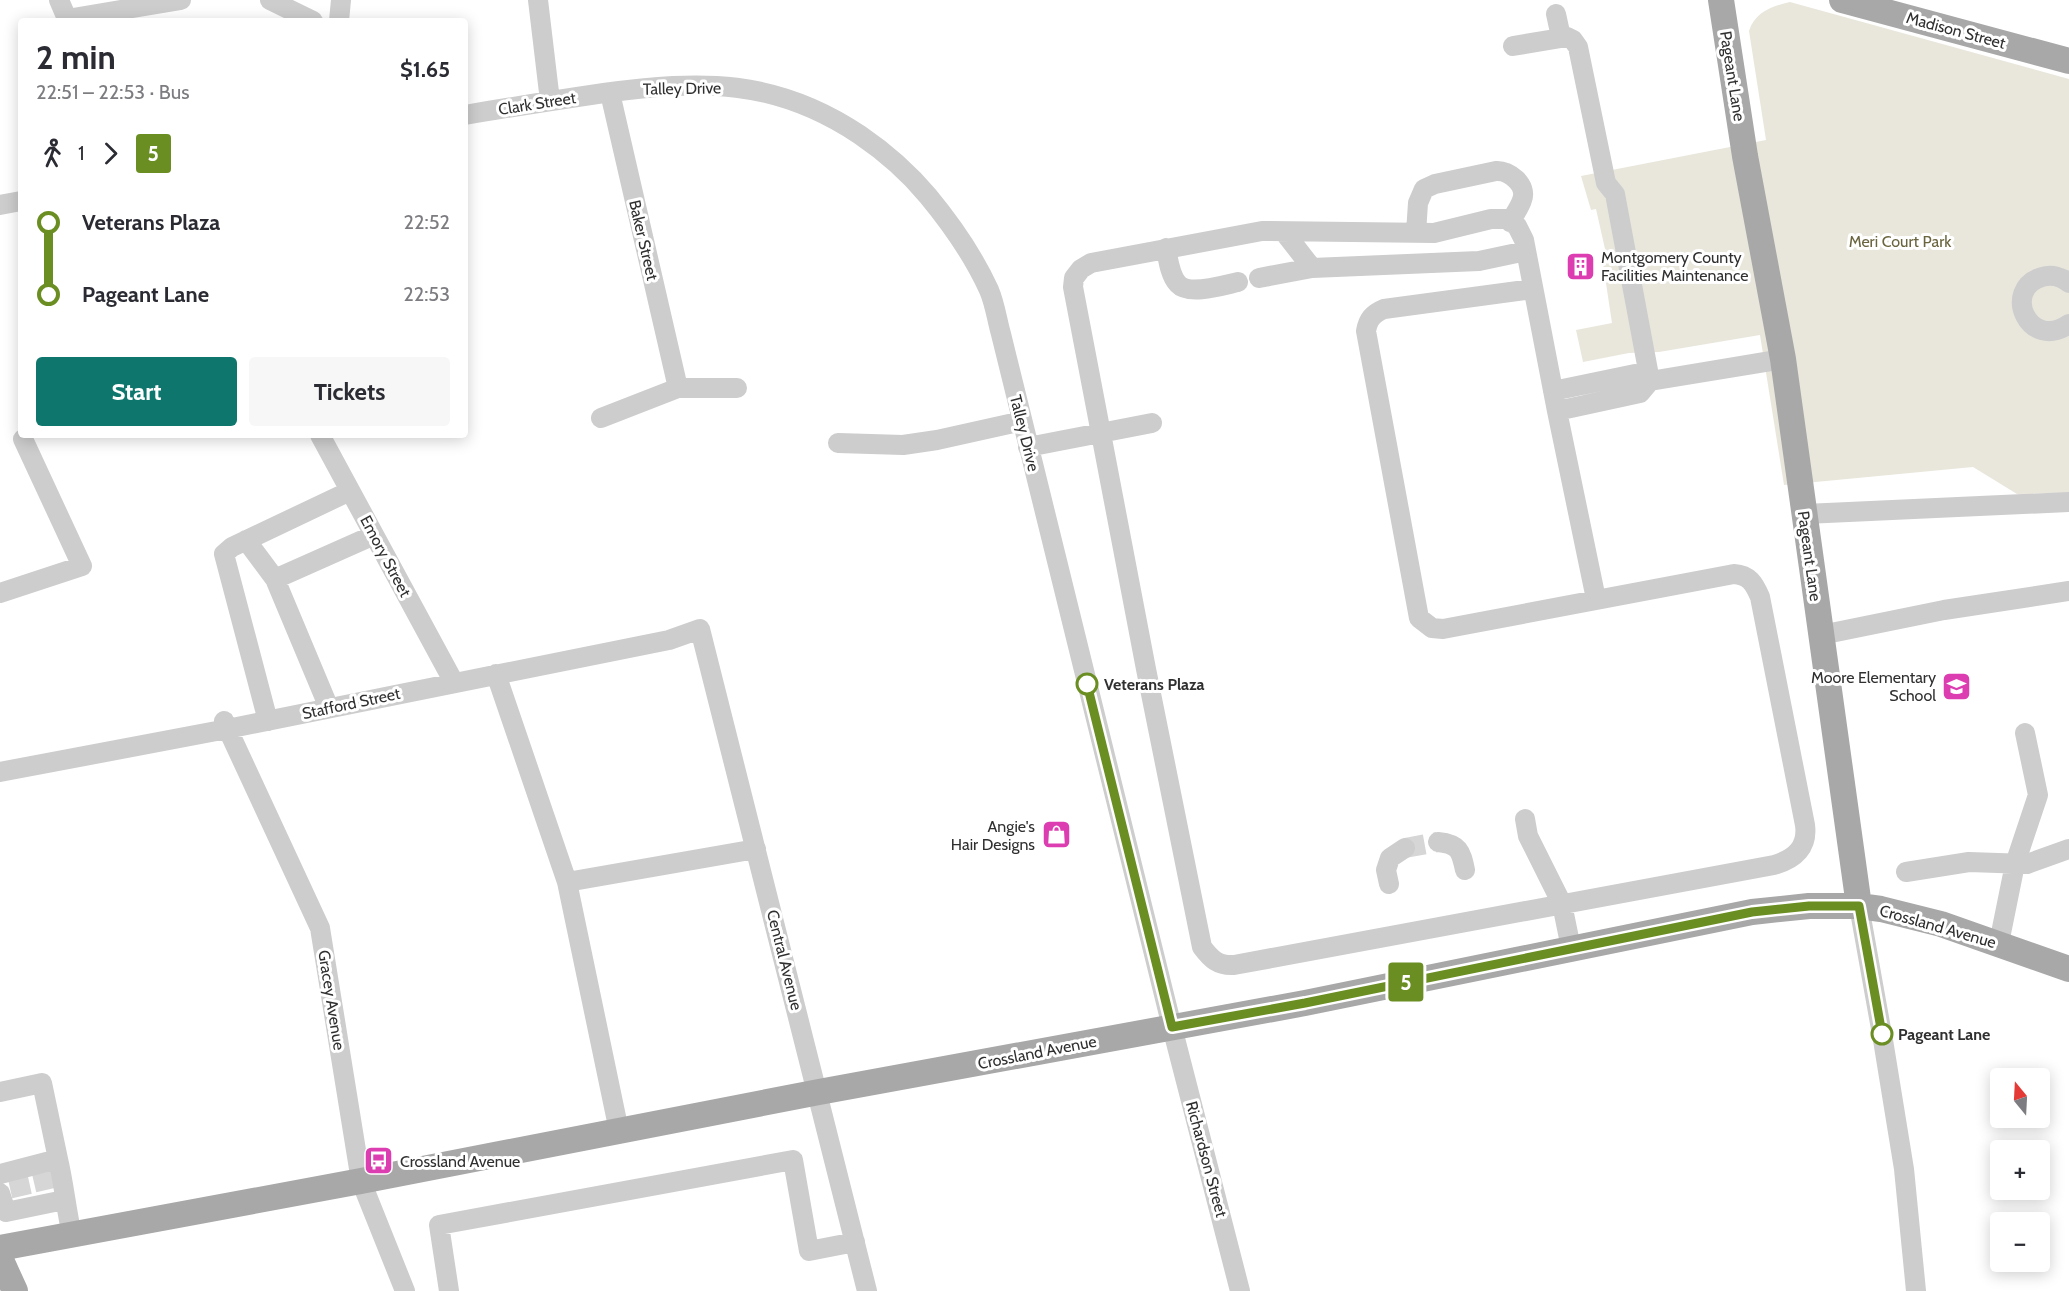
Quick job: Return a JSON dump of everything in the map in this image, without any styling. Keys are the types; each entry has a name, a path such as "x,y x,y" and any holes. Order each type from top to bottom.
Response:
{"main road":[{"name":"Pageant Lane","path":"1721,0 1745,156 1783,359 1859,906"},
{"name":"Madison Street","path":"1842,0 2069,61"},
{"name":"Crossland Avenue","path":"0,1248 819,1092 1305,1003 1752,912 1809,906 1859,906 1941,924 2069,969"},
{"path":"0,1258 15,1291"}],"street":[{"path":"59,0 66,18"},
{"path":"78,18 181,0"},
{"path":"270,0 307,18"},
{"path":"339,18 342,0"},
{"path":"538,0 549,101"},
{"path":"1556,14 1561,37"},
{"path":"1513,46 1567,37 1573,40 1578,47 1606,183 1615,194 1650,381"},
{"name":"Talley Drive","path":"610,93 684,84 730,87 792,99 821,111 876,146 917,183 968,248 990,292 1172,1027"},
{"name":"Clark Street","path":"468,114 610,93"},
{"name":"Baker Street","path":"610,93 678,388"},
{"path":"1416,233 1418,203 1424,189 1435,184 1496,171 1513,176 1524,194 1510,222"},
{"path":"0,205 18,202"},
{"path":"1533,289 1384,309 1372,316 1368,322 1366,331 1419,618 1432,628 1443,629 1596,599 1742,574 1755,585 1760,597 1806,834 1801,849 1783,862 1233,964 1223,965 1209,956 1202,947 1073,286 1074,278 1081,269 1091,263 1262,231 1434,233 1491,219 1507,219 1517,226 1524,240 1596,599"},
{"path":"1284,232 1312,268"},
{"path":"1166,248 1174,277 1177,284 1183,288 1199,290 1238,282"},
{"path":"1258,278 1312,268 1479,261 1526,251"},
{"path":"2069,283 2057,276 2048,275 2039,278 2026,289 2022,306 2028,322 2043,330 2062,329 2069,324"},
{"path":"1555,401 1635,374 1650,381 1783,359"},
{"path":"601,418 678,388 737,388"},
{"path":"837,443 903,445 937,440 1022,421"},
{"path":"1028,447 1152,423"},
{"name":"Emory Street","path":"322,438 451,677"},
{"path":"0,593 82,566 23,439"},
{"path":"268,721 224,554 246,540 350,491"},
{"path":"1804,514 2069,502"},
{"path":"275,579 374,535"},
{"path":"246,540 275,579 329,708"},
{"path":"1821,635 1944,610 2069,591"},
{"name":"Stafford Street","path":"0,772 226,725 268,721 669,640 700,629"},
{"name":"Central Avenue","path":"700,629 819,1092 867,1291"},
{"path":"496,674 567,882 619,1131"},
{"name":"Gracey Avenue","path":"226,725 320,928 361,1181 405,1291"},
{"path":"2000,943 2015,864 2038,795 2025,733"},
{"path":"1525,819 1528,836 1562,904 1570,948"},
{"path":"1438,842 1454,845 1461,853 1465,870"},
{"path":"1389,884 1386,870 1390,858 1405,848"},
{"path":"567,882 756,849"},
{"path":"1906,872 1969,862 2027,864 2069,849"},
{"name":"Pageant Lane","path":"1859,906 1904,1169 1916,1291"},
{"name":"Richardson Street","path":"1172,1027 1240,1291"},
{"path":"0,1092 42,1083 50,1181 72,1235"},
{"path":"449,1291 439,1225 793,1160 809,1251 855,1242"},
{"path":"16,1185 50,1181"},
{"path":"16,1185 50,1181"},
{"path":"0,1193 6,1212 16,1185"}],"green space":[{"name":"Meri Court Park","path":"1790,2 2069,79 2069,493 2017,494 1973,467 1784,485 1760,335 1659,352 1629,353 1583,362 1576,330 1612,323 1601,250 1605,249 1596,209 1591,210 1581,176 1766,140 1749,31 1755,19 1765,11"}],"tunnel":[{"path":"1405,848 1438,842"},
{"path":"42,1173 46,1190"},
{"path":"18,1178 22,1196"}],"bus line":[{"name":"5","path":"1087,684 1172,1027 1305,1003 1752,912 1809,906 1859,906 1882,1034"}],"place":[{"name":"Montgomery County Facilities Maintenance","path":"1580,266"},
{"name":"Veterans Plaza","path":"1087,684"},
{"name":"Moore Elementary School","path":"1957,686"},
{"name":"Angie's Hair Designs","path":"1056,835"},
{"name":"Pageant Lane","path":"1882,1034"},
{"name":"Crossland Avenue","path":"379,1161"}]}
